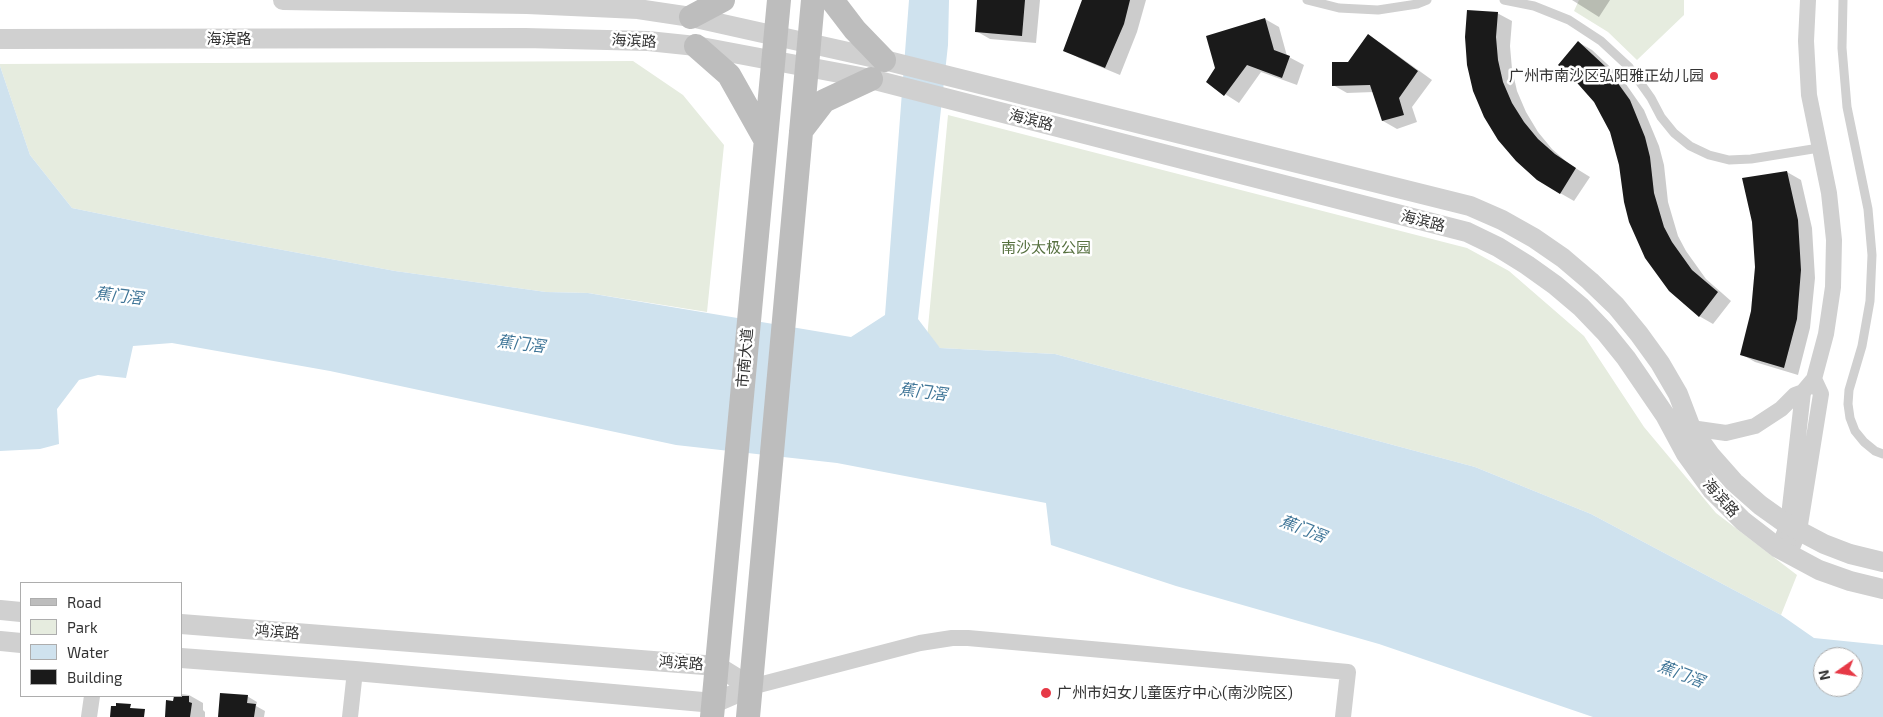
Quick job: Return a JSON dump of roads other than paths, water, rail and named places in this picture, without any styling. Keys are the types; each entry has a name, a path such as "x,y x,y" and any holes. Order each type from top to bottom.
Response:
{"main road":[{"path":"691,17 723,0"},
{"name":"市南大道","path":"713,710 778,0"},
{"path":"748,717 813,0"},
{"path":"832,0 855,30 884,60"},
{"path":"696,46 729,75 765,139"},
{"path":"801,131 824,101 870,79"}],"street":[{"name":"海滨路","path":"283,0 554,5 638,9 691,17 967,80 1470,206 1502,220 1534,238 1563,258 1616,306 1660,363 1678,394 1691,428 1711,456 1734,482 1760,505 1794,528 1850,554 1883,562"},
{"path":"1691,428 1726,433 1754,426 1781,409 1808,385 1826,334 1833,287 1834,240 1829,194 1809,95 1806,41 1808,0"},
{"name":"海滨路","path":"0,39 525,38 648,41 696,46 870,79 1467,232 1527,265 1555,285 1604,332 1646,386 1665,415 1686,454 1712,490 1743,521 1784,551 1819,570 1883,590"},
{"path":"1784,551 1794,528 1821,394 1808,385"},
{"path":"0,610 20,612"},
{"name":"鸿滨路","path":"182,624 717,666 751,687"},
{"path":"182,658 355,671 713,710 751,687 920,643 952,638 968,638 1348,672 1342,717"},
{"path":"0,641 20,643"},
{"path":"350,717 355,671"},
{"path":"89,717 92,697"}],"lane":[{"path":"1307,0 1339,8 1378,10 1417,4 1426,0"},
{"path":"1504,0 1534,6 1569,20 1601,41 1629,67 1651,98 1660,117 1674,133 1690,146 1709,156 1730,160 1750,159 1819,148"},
{"path":"1843,0 1842,48 1847,106 1868,209 1872,255 1870,301 1862,346 1849,390 1848,404 1850,418 1855,431 1864,442 1875,451 1883,454"}],"water":[{"name":"蕉门滘","path":"909,0 949,0 948,45 918,319 940,348 1055,354 1475,467 1591,514 1781,615 1814,638 1883,645 1883,717 1593,717 1379,644 1176,586 1051,545 1046,503 837,463 676,445 330,371 172,343 133,346 126,378 98,375 79,380 57,409 59,444 40,449 0,451 0,66 30,155 72,208 395,271 546,292 588,293 851,337 885,315"}],"place":[{"name":"广州市南沙区弘阳雅正幼儿园","path":"1714,76"},
{"name":"广州市妇女儿童医疗中心(南沙院区)","path":"1046,693"}],"park label":[{"name":"南沙太极公园","path":"1046,248"}]}
